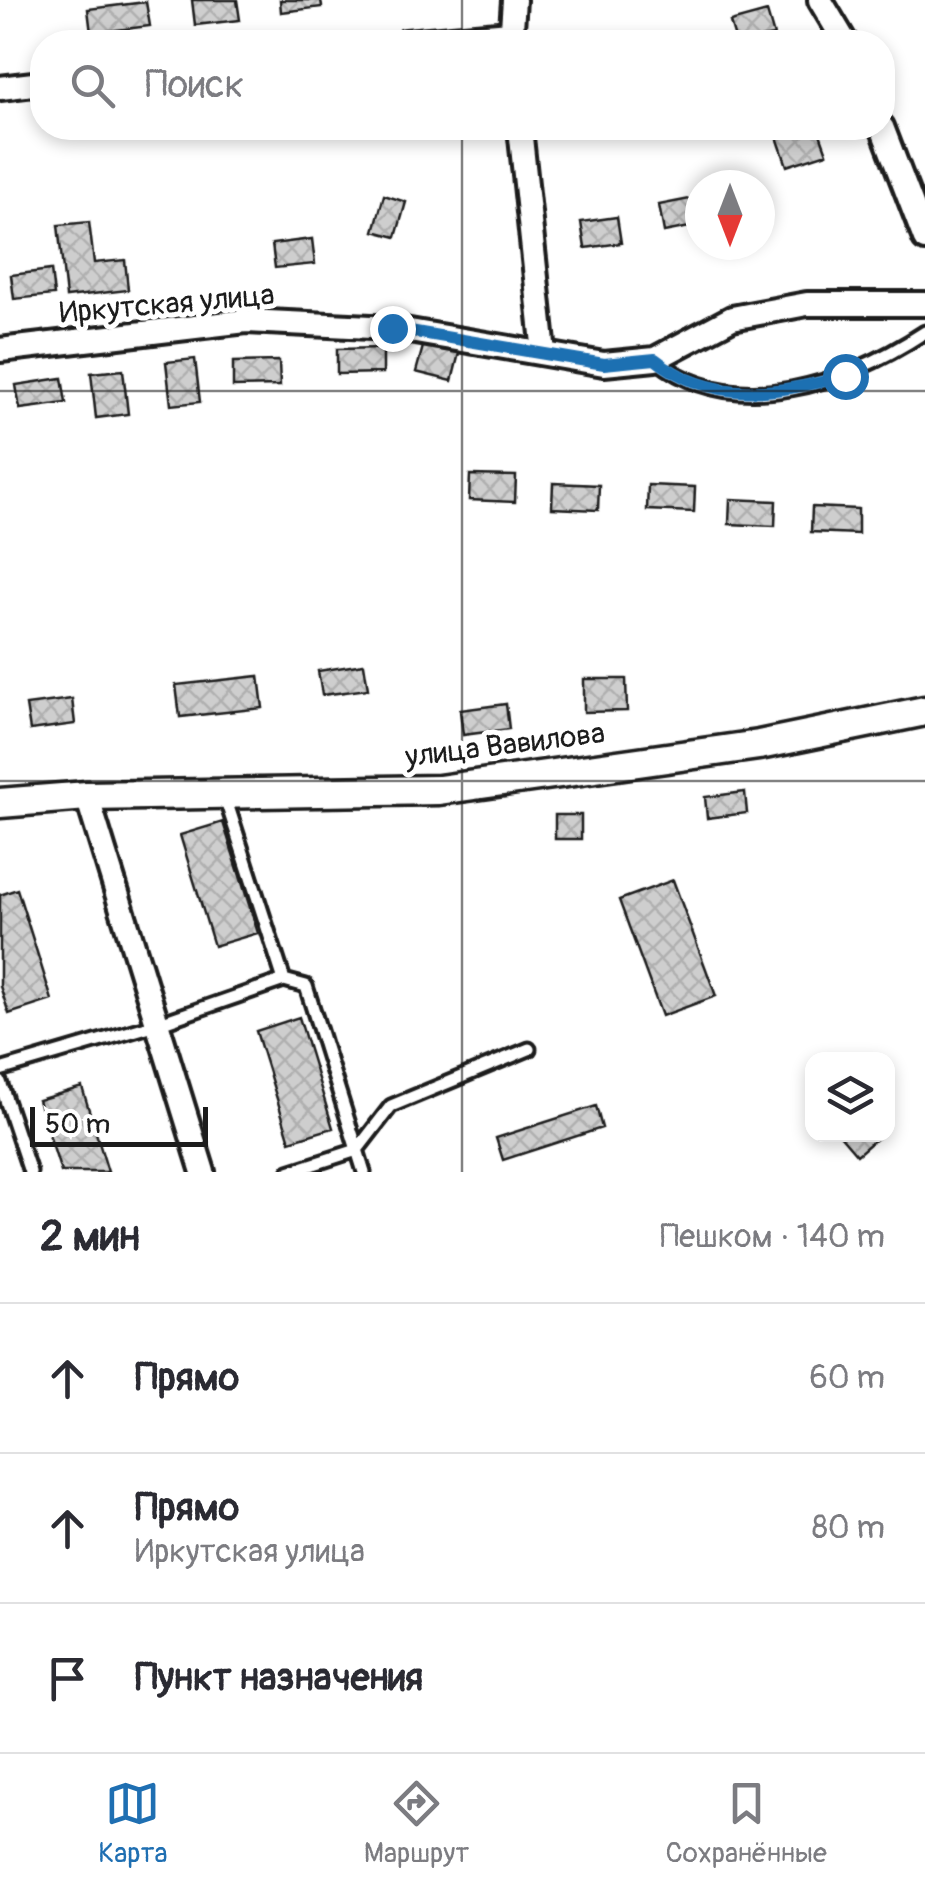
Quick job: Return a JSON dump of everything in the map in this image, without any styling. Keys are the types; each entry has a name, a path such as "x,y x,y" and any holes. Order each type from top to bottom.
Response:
{"street":[{"path":"511,30 514,0"},
{"path":"820,0 838,30"},
{"path":"0,88 30,84"},
{"path":"521,140 544,352"},
{"path":"887,140 925,239"},
{"name":"Иркутская улица","path":"0,350 246,321 392,328 604,364 655,359 732,318 806,304 925,304"},
{"name":"улица Вавилова","path":"0,803 87,796 438,790 760,745 925,711"},
{"path":"87,796 202,1172"}],"lane":[{"path":"655,359 680,379 734,392 790,391 845,376 925,332"},
{"path":"224,794 284,980"},
{"path":"0,1070 157,1024 284,980 306,986 364,1172"},
{"path":"289,1172 356,1150 391,1106 528,1050"},
{"path":"0,1082 30,1172"}],"building":[{"path":"192,0 237,0 240,20 195,25"},
{"path":"280,0 321,0 322,7 281,12"},
{"path":"146,2 150,26 91,30 88,9"},
{"path":"767,12 772,30 732,30 730,22"},
{"path":"778,140 822,140 827,153 787,166"},
{"path":"384,195 406,202 396,237 374,231"},
{"path":"685,200 685,228 664,232 659,205"},
{"path":"617,217 621,243 585,248 581,222"},
{"path":"89,222 94,263 125,260 128,290 66,297 58,225"},
{"path":"312,239 315,264 275,268 272,244"},
{"path":"51,270 54,295 14,299 11,275"},
{"path":"424,343 459,353 452,381 416,372"},
{"path":"383,348 383,373 337,374 337,349"},
{"path":"195,359 200,402 171,405 166,362"},
{"path":"279,361 280,386 233,387 233,362"},
{"path":"123,370 128,414 96,418 91,373"},
{"path":"62,378 66,403 20,409 16,385"},
{"path":"470,475 516,476 515,502 469,500"},
{"path":"553,483 599,485 598,510 552,508"},
{"path":"648,485 695,487 694,512 647,510"},
{"path":"730,499 776,501 775,526 729,524"},
{"path":"812,507 858,509 858,534 811,532"},
{"path":"364,664 368,689 322,695 318,671"},
{"path":"259,676 263,708 180,717 176,685"},
{"path":"584,679 626,679 627,711 584,712"},
{"path":"72,699 75,724 30,730 26,705"},
{"path":"506,704 509,729 463,735 460,710"},
{"path":"745,792 747,813 707,818 705,797"},
{"path":"555,815 581,815 581,839 555,839"},
{"path":"223,822 258,933 214,946 180,835"},
{"path":"673,880 716,996 662,1016 619,900"},
{"path":"17,889 52,1000 9,1014 0,986 0,895"},
{"path":"299,1017 333,1128 290,1141 256,1031"},
{"path":"82,1087 108,1172 61,1172 38,1100"},
{"path":"596,1106 602,1128 503,1160 496,1138"},
{"path":"846,1142 872,1142 857,1155"}],"route":[{"path":"392,328 604,364 655,359 680,379 734,392 790,391 845,376"}]}
